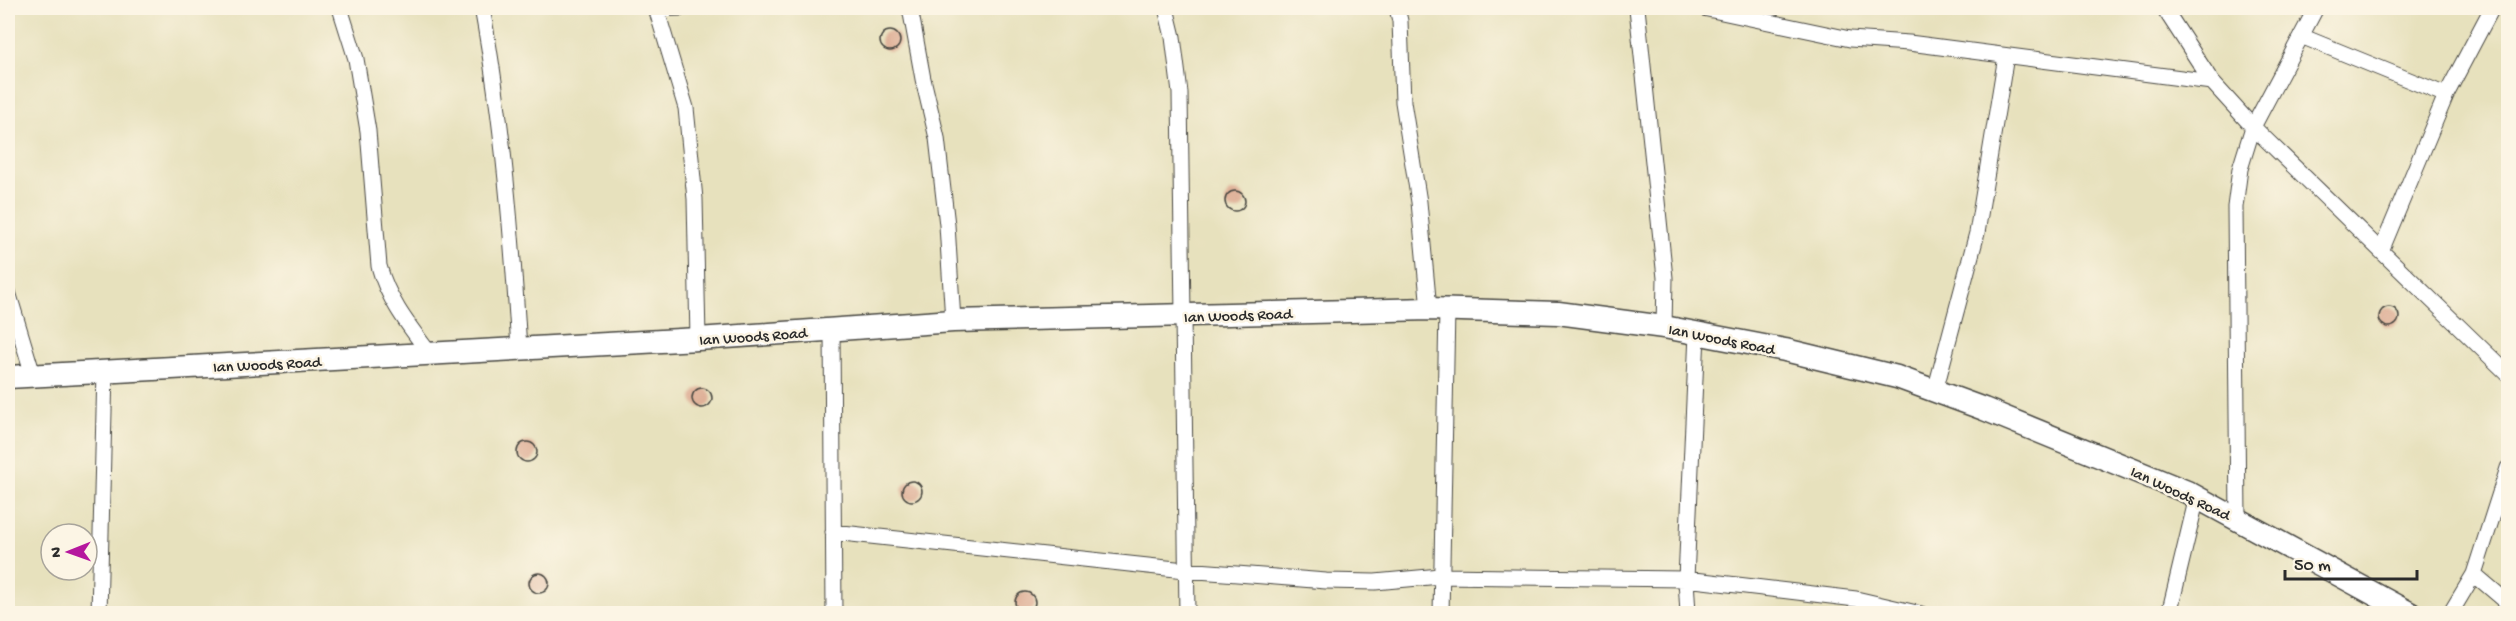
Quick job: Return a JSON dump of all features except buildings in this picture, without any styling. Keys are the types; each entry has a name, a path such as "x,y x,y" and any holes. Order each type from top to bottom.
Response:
{"street":[{"path":"340,8 356,60 368,131 379,266 385,287 396,308 430,354"},
{"path":"482,8 495,79 510,214 519,349"},
{"path":"681,8 657,8 686,108 695,199 698,339"},
{"path":"910,8 937,138 947,225 953,321"},
{"path":"1166,8 1173,38 1180,93 1187,614"},
{"path":"1397,8 1400,21 1403,102 1438,309 1441,614"},
{"path":"1637,8 1665,278 1664,327"},
{"path":"1703,8 1850,39 2212,82"},
{"path":"2164,8 2212,82 2253,127 2508,374"},
{"path":"2238,519 2235,207 2240,169 2253,127 2316,8"},
{"path":"2381,251 2446,95 2492,8"},
{"path":"2301,36 2446,95"},
{"path":"1935,391 1977,233 2006,56"},
{"path":"8,292 33,375"},
{"name":"Ian Woods Road","path":"8,377 698,339 953,321 1438,309 1558,313 1664,327 1796,352 1897,377 2197,497 2411,614"},
{"path":"832,330 834,614"},
{"path":"1688,614 1686,579 1697,334"},
{"path":"99,614 105,371"},
{"path":"2450,614 2474,574 2508,468"},
{"path":"2169,614 2197,497"},
{"path":"833,532 1185,570 1326,581 1376,582 1440,576 1686,579 1856,598 1921,614"},
{"path":"2474,574 2508,603"}]}
